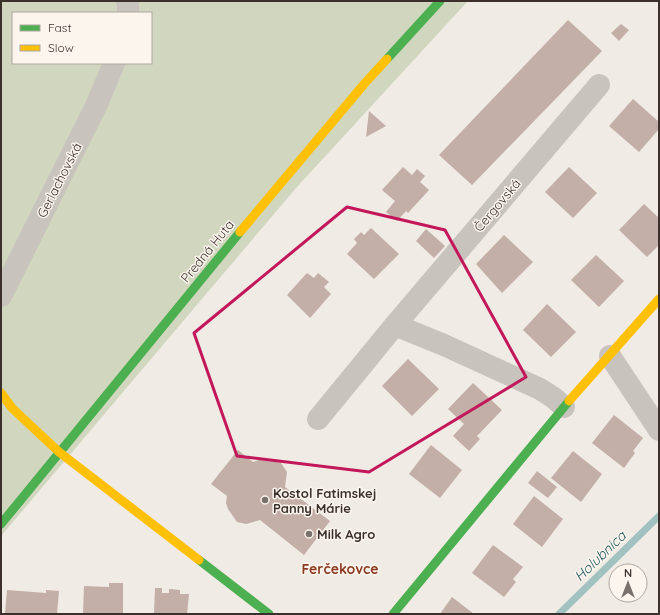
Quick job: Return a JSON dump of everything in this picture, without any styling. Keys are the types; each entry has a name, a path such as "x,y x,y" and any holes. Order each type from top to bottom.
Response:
{"street":[{"path":"127,1 128,12"},
{"name":"Predná Huta","path":"1,524 242,229 365,83 440,1"},
{"name":"Gerlachovská","path":"1,296 97,104 114,64"},
{"name":"Čergovská","path":"318,418 599,85"},
{"path":"393,614 564,407 659,299"},
{"path":"395,325 444,345 540,390 554,398 564,407"},
{"path":"610,356 659,430"},
{"path":"1,393 12,408 59,452 269,614"}],"highlighted area":[{"path":"347,207 445,230 526,377 369,472 237,456 194,333"}],"green space":[{"path":"1,1 468,1 296,188 1,536"}],"building":[{"path":"568,20 602,51 472,185 439,155"},
{"path":"621,24 629,30 619,41 611,33"},
{"path":"633,99 659,122 659,129 639,152 609,126"},
{"path":"369,111 386,126 366,137"},
{"path":"403,167 412,175 417,169 425,176 420,182 429,190 408,213 406,211 397,221 386,212 395,201 382,190"},
{"path":"569,167 597,193 573,218 545,192"},
{"path":"644,204 659,218 659,245 647,257 619,230"},
{"path":"371,228 399,254 374,279 347,254 357,243 354,239 361,232 364,235"},
{"path":"426,229 445,246 434,258 416,241"},
{"path":"504,235 533,262 502,293 476,264"},
{"path":"596,255 624,281 599,307 571,280"},
{"path":"307,273 314,278 318,273 329,282 324,287 331,294 310,318 287,295"},
{"path":"547,304 576,332 551,357 523,330"},
{"path":"408,359 439,389 412,416 382,386"},
{"path":"473,383 502,410 477,436 480,439 469,451 453,436 464,424 448,409"},
{"path":"614,415 643,438 633,451 635,453 624,468 592,443"},
{"path":"431,445 462,470 440,498 409,474"},
{"name":"Kostol Fatimskej Panny Márie","path":"238,450 253,462 259,460 270,460 281,463 287,472 285,487 330,521 304,555 260,520 246,524 237,522 228,509 226,503 227,496 211,484"},
{"path":"573,451 602,474 581,502 551,478"},
{"path":"537,471 557,487 548,498 528,483"},
{"path":"534,496 563,519 542,547 513,524"},
{"path":"493,545 523,567 513,579 516,582 504,597 472,573"},
{"path":"109,583 123,583 123,614 83,614 84,586 109,587"},
{"path":"155,588 162,588 162,593 169,593 169,589 180,590 180,594 189,594 187,614 154,614"},
{"path":"7,590 46,593 46,590 59,591 57,614 5,614"},
{"path":"452,597 474,614 440,614"}],"waterway":[{"name":"Holubnica","path":"559,614 659,516"}],"traffic: fast":[{"path":"387,59 440,1"},
{"path":"1,524 240,232"},
{"path":"393,614 569,401"},
{"path":"199,560 269,614"}],"traffic: slow":[{"path":"240,232 365,83 387,59"},
{"path":"569,401 659,299"},
{"path":"1,393 12,408 59,452 199,560"}],"place":[{"name":"Kostol Fatimskej Panny Márie","path":"265,500"},
{"name":"Milk Agro","path":"309,534"}],"district":[{"name":"Ferčekovce","path":"340,569"}]}
